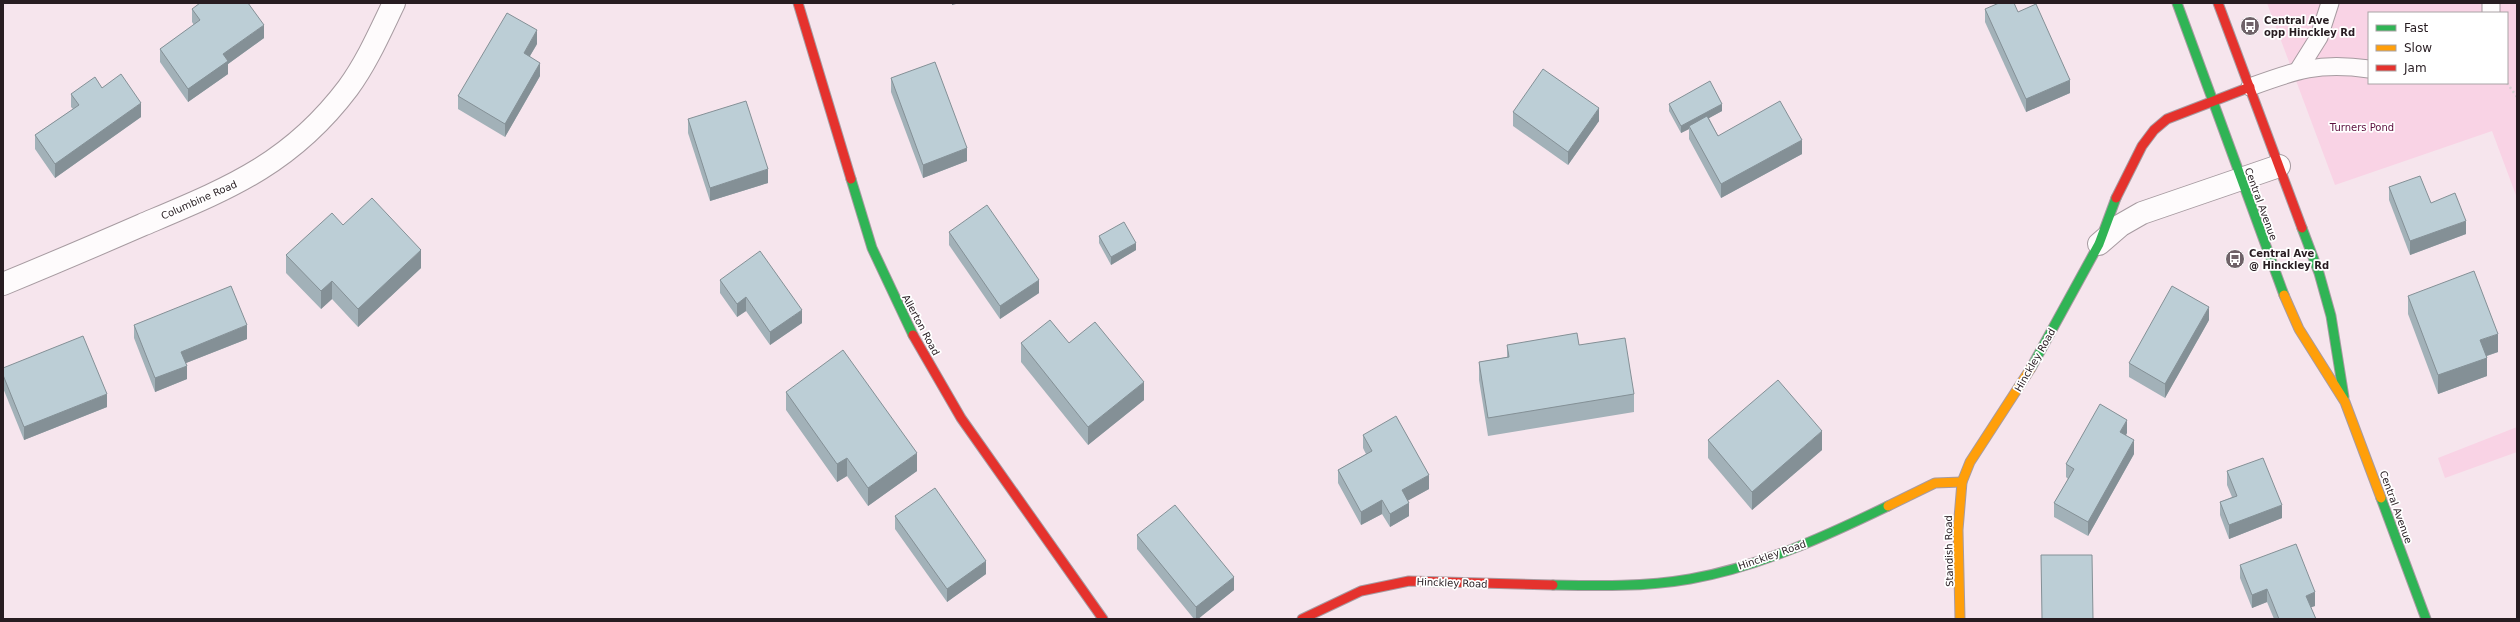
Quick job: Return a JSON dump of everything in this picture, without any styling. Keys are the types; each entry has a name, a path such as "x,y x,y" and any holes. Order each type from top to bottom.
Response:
{"street":[{"name":"Columbine Road","path":"3,284 227,189 276,160 314,127 348,88 373,47 394,3"},
{"name":"Allerton Road","path":"798,3 872,248 906,323 961,418 1103,619"},
{"name":"Central Avenue","path":"2177,3 2284,296 2299,329 2345,402"},
{"name":"Central Avenue","path":"2218,3 2314,259 2331,316 2345,402 2426,619"},
{"name":"Hinckley Road","path":"1302,619 1361,591 1409,582 1618,587 1690,579 1738,567 1826,536 1935,483 1962,482 1970,462 2038,357 2100,244 2119,190 2147,138 2167,119 2250,87"},
{"name":"Hinckley Road","path":"2100,244 2118,228 2142,213 2279,166"},
{"name":"Standish Road","path":"1960,619 1958,530 1962,482"}],"lane":[{"path":"2299,69 2319,37 2330,3"},
{"path":"2250,87 2299,69 2340,66 2368,69"}],"path":[{"path":"2508,84 2517,97"}],"green space":[{"name":"Turners Pond","path":"2267,3 2517,3 2517,198 2492,131 2335,185"},
{"path":"2517,427 2517,452 2445,478 2438,458"}],"building":[{"path":"200,3 248,3 264,25 223,54 228,61 188,89 160,49 200,20 192,9"},
{"path":"1999,3 2014,3 2018,12 2036,4 2070,80 2026,99 1985,9"},
{"path":"507,13 537,30 524,53 540,63 505,124 458,96"},
{"path":"935,62 967,148 923,165 891,78"},
{"path":"1543,69 1599,108 1568,152 1513,112"},
{"path":"121,74 141,103 55,164 35,135 79,105 71,94 95,77 102,88"},
{"path":"1710,81 1722,104 1681,126 1669,104"},
{"path":"746,101 768,169 710,188 688,119"},
{"path":"1780,101 1802,140 1721,184 1689,126 1707,116 1718,136"},
{"path":"2420,176 2431,203 2455,193 2466,221 2410,241 2389,187"},
{"path":"372,198 421,250 358,309 332,281 321,291 286,255 332,213 343,225"},
{"path":"987,205 1039,280 1000,306 949,232"},
{"path":"1124,222 1136,243 1111,257 1099,236"},
{"path":"760,251 802,310 770,332 746,297 737,304 720,280"},
{"path":"2474,271 2498,334 2480,340 2487,358 2438,375 2408,296"},
{"path":"231,286 247,325 181,352 187,366 155,378 134,325"},
{"path":"2172,286 2209,307 2165,384 2129,363"},
{"path":"1050,320 1069,343 1095,322 1144,382 1088,427 1021,343"},
{"path":"1577,333 1579,345 1625,338 1634,394 1488,418 1479,362 1509,357 1507,345"},
{"path":"83,336 107,394 24,427 3,375 3,368"},
{"path":"843,350 917,453 868,488 847,458 837,464 786,392"},
{"path":"1778,380 1822,431 1752,492 1708,440"},
{"path":"2100,404 2127,420 2120,432 2134,440 2088,522 2054,503 2074,469 2066,464"},
{"path":"1396,416 1429,475 1402,490 1409,503 1390,514 1382,500 1361,512 1338,470 1372,451 1363,435"},
{"path":"2263,458 2282,505 2229,525 2220,502 2237,496 2227,471"},
{"path":"935,488 986,561 947,589 895,516"},
{"path":"1175,505 1234,577 1196,607 1137,535"},
{"path":"2296,544 2315,592 2306,596 2316,619 2279,619 2267,589 2252,595 2240,565"},
{"path":"2041,555 2092,555 2093,619 2042,619"}],"traffic: fast":[{"path":"2177,3 2284,295"},
{"path":"851,179 872,248 913,335"},
{"path":"2031,368 2099,244 2116,198"},
{"path":"2302,228 2319,273 2331,316 2344,397"},
{"path":"2381,498 2426,619"},
{"path":"1553,585 1639,585 1673,582 1716,574 1767,559 1816,539 1888,506"}],"traffic: slow":[{"path":"2284,295 2299,329 2345,402 2381,498"},
{"path":"1960,619 1958,530 1962,482 1970,462 2031,368"},
{"path":"1888,506 1935,483 1962,482"}],"traffic: jam":[{"path":"798,3 851,179"},
{"path":"2218,3 2302,228"},
{"path":"2116,198 2142,146 2154,130 2167,119 2250,87"},
{"path":"913,335 961,418 1103,619"},
{"path":"1302,619 1361,591 1409,581 1553,585"}],"place":[{"name":"Central Ave opp Hinckley Rd","path":"2250,26"},
{"name":"Central Ave @ Hinckley Rd","path":"2235,259"}]}
